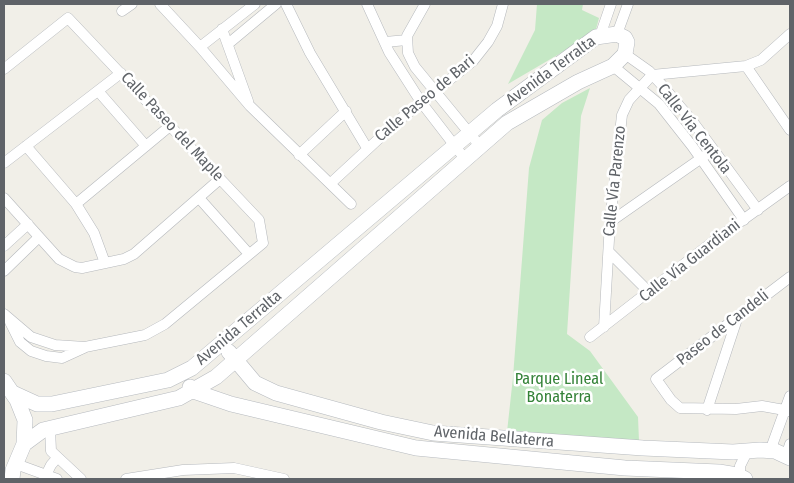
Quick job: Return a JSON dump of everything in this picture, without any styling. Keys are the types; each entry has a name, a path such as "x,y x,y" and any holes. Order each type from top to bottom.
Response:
{"street":[{"path":"122,11 132,4"},
{"path":"160,4 200,47 250,106 351,204"},
{"path":"200,47 255,4"},
{"path":"228,44 276,4"},
{"path":"286,4 310,52 367,148"},
{"path":"367,4 385,42 421,102 465,159"},
{"path":"425,4 407,40 408,54 415,67 480,146"},
{"name":"Calle Paseo de Bari","path":"331,183 367,148 434,91 473,61 488,42 497,26 503,4"},
{"path":"600,36 611,4"},
{"path":"618,34 628,4"},
{"name":"Calle Paseo del Maple","path":"4,69 68,18 259,220 263,243 250,254"},
{"path":"222,30 250,106"},
{"name":"Avenida Terralta","path":"13,393 37,404 52,404 168,380 192,368 497,110 600,36 618,34 627,42 625,54 613,66 578,82 507,123 216,377 179,398 50,428 33,435 24,444"},
{"path":"652,75 746,66 761,60 790,34"},
{"path":"385,42 407,40"},
{"name":"Calle Vía Centola","path":"625,54 652,75 693,122 758,210"},
{"name":"Calle Vía Centola","path":"613,66 659,104 701,158 744,220"},
{"path":"746,66 790,130"},
{"path":"4,163 121,73"},
{"name":"Calle Vía Parenzo","path":"604,327 610,222 622,115 638,87 652,75"},
{"path":"98,91 146,146"},
{"path":"299,155 346,111"},
{"path":"76,204 170,126"},
{"path":"26,146 76,204 94,233 105,263"},
{"path":"610,222 713,150"},
{"path":"4,198 60,259 75,267 124,259 134,254 220,179"},
{"name":"Calle Vía Guardiani","path":"590,337 790,186"},
{"path":"7,317 20,342 31,351 46,356 62,358 87,347 152,332 250,254 199,198"},
{"path":"4,246 28,224"},
{"path":"4,271 39,237"},
{"path":"608,252 649,292"},
{"name":"Paseo de Candeli","path":"707,410 680,408 671,400 656,379 790,277"},
{"path":"738,316 707,410 762,406 788,410"},
{"name":"Avenida Bellaterra","path":"223,342 235,360 255,383 276,393 381,422 433,433 591,444 747,452 789,452"},
{"path":"181,374 193,391"},
{"path":"4,381 13,393 25,420 24,444 11,472 46,475 57,479"},
{"name":"Avenida Bellaterra","path":"193,391 231,404 416,448 625,468 719,472 742,478"},
{"path":"770,451 788,410 790,396"},
{"path":"50,428 49,446 57,458 81,479"},
{"path":"742,478 740,466 747,452"},
{"path":"46,475 57,458"},
{"path":"126,479 234,468 284,479"}],"green space":[{"path":"537,4 583,4 582,10 599,18 595,33 508,84 535,30"},
{"name":"Parque Lineal Bonaterra","path":"590,88 581,116 567,334 590,351 638,417 639,441 507,432 529,168 542,120 562,103"}]}
